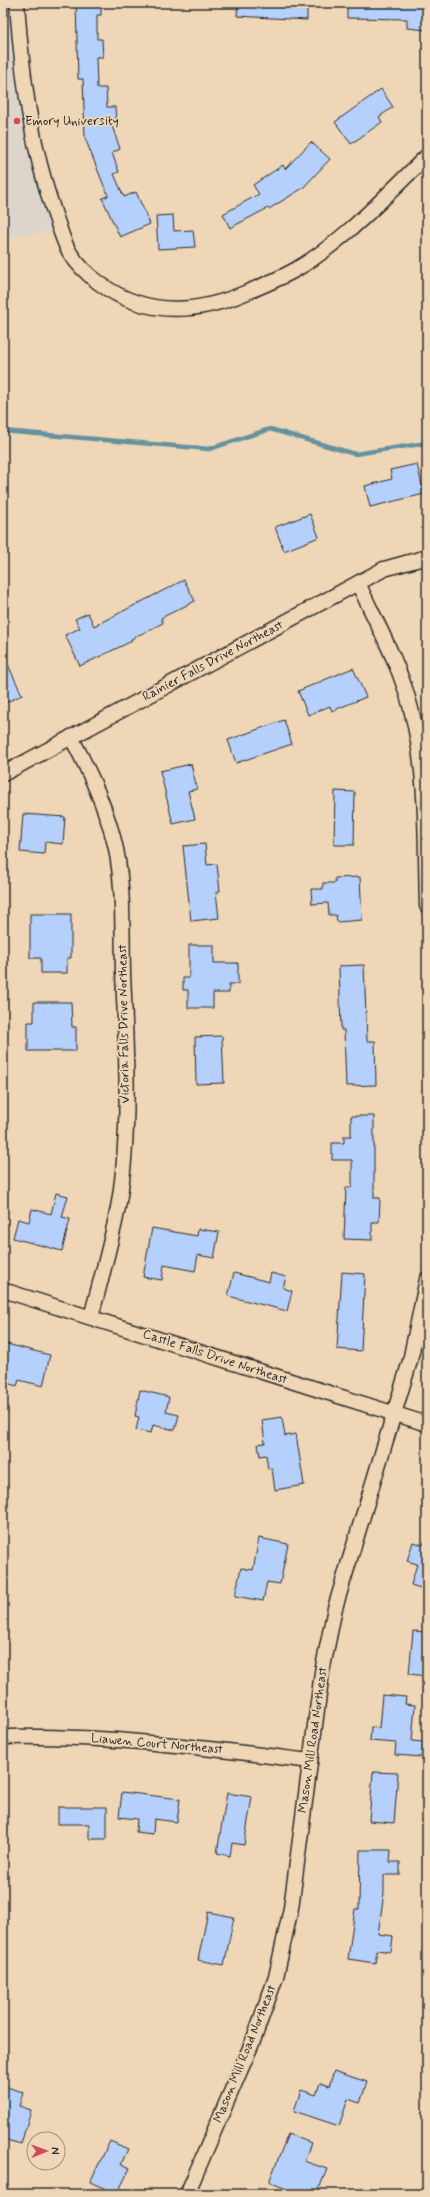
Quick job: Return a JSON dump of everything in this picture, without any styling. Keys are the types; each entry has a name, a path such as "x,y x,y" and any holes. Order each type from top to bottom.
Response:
{"street":[{"path":"17,3 22,65 33,133 40,169 60,230 71,254 79,264 113,293 126,299 157,308 179,309 200,307 228,300 272,282 296,270 326,249 358,222 427,156"},
{"name":"Rainier Falls Drive Northeast","path":"3,774 384,569 427,556"},
{"path":"358,583 391,653 411,709 422,764 427,906"},
{"name":"Victoria Falls Drive Northeast","path":"71,737 86,766 106,814 116,849 122,909 126,1068 124,1151 119,1201 91,1317"},
{"name":"Mason Mill Road Northeast","path":"187,2194 253,2041 276,1977 291,1908 322,1672 335,1608 410,1361 427,1279"},
{"name":"Castle Falls Drive Northeast","path":"3,1290 427,1424"},
{"name":"Liawen Court Northeast","path":"3,1737 84,1737 140,1741 310,1761"}],"shaded area":[{"name":"Emory University","path":"3,3 17,3 19,37 60,230 3,238"}],"building":[{"path":"76,3 101,3 101,15 97,15 97,39 102,39 103,57 96,57 97,88 106,88 107,107 115,107 116,123 111,123 120,149 112,153 119,172 114,174 124,197 136,192 150,224 120,237 102,198 108,196 85,138 83,79 78,79"},
{"path":"238,3 307,3 307,20 237,16"},
{"path":"347,3 427,3 427,30 407,28 407,19 347,18"},
{"path":"381,89 393,107 379,117 382,122 351,144 335,122"},
{"path":"311,142 330,159 303,188 269,209 268,208 230,228 223,214 259,194 253,185 283,165 285,169"},
{"path":"173,215 174,231 193,230 195,247 158,249 156,216"},
{"path":"417,464 424,494 370,507 365,486 392,479 390,470"},
{"path":"310,514 319,537 284,551 275,527"},
{"path":"184,580 195,601 161,618 163,623 131,639 132,641 80,666 65,635 80,628 75,619 88,613 94,626"},
{"path":"3,654 22,695 3,704"},
{"path":"353,668 366,697 332,711 330,706 308,715 298,691"},
{"path":"284,720 292,744 236,763 228,740"},
{"path":"191,764 197,789 188,791 195,819 173,824 160,771"},
{"path":"335,791 355,792 354,845 334,845"},
{"path":"23,814 65,817 63,844 45,842 44,854 20,852"},
{"path":"205,844 207,865 217,864 220,891 216,892 219,918 191,921 183,846"},
{"path":"360,877 362,920 337,922 336,915 329,915 328,903 312,904 311,889 323,889 323,883 335,883 335,878"},
{"path":"30,914 71,914 71,958 67,958 67,973 41,973 41,958 30,958"},
{"path":"189,945 214,945 214,963 238,963 238,984 229,984 229,993 213,993 213,1008 188,1008 188,990 183,990 183,978 189,978"},
{"path":"364,965 367,1041 375,1041 376,1085 346,1086 344,1030 341,1030 339,966"},
{"path":"34,1002 71,1002 72,1027 76,1027 76,1051 28,1051 28,1022 34,1022"},
{"path":"222,1036 224,1083 196,1084 195,1037"},
{"path":"351,1116 374,1116 374,1198 380,1198 379,1222 372,1222 372,1240 344,1239 346,1187 352,1187 352,1160 332,1160 332,1143 344,1143 344,1136 351,1136"},
{"path":"56,1193 68,1196 62,1217 70,1219 62,1251 13,1238 18,1219 29,1222 32,1209 51,1214"},
{"path":"152,1228 197,1236 198,1229 219,1232 214,1258 198,1255 195,1271 164,1265 162,1280 143,1277"},
{"path":"342,1272 365,1274 361,1351 337,1349"},
{"path":"234,1273 269,1282 271,1273 286,1277 283,1288 292,1291 287,1311 228,1296"},
{"path":"3,1343 50,1355 43,1386 19,1380 17,1386 3,1382"},
{"path":"140,1390 169,1397 166,1412 179,1415 175,1430 153,1425 151,1433 136,1430 139,1417 135,1416"},
{"path":"282,1417 285,1436 296,1434 304,1485 275,1490 272,1468 268,1469 266,1455 260,1456 258,1444 265,1443 262,1420"},
{"path":"259,1538 288,1544 280,1584 267,1582 263,1601 235,1596 241,1568 253,1570"},
{"path":"413,1542 423,1545 424,1542 427,1542 427,1590 411,1585 417,1564 407,1561"},
{"path":"413,1631 427,1632 427,1676 409,1674"},
{"path":"382,1695 406,1697 405,1704 415,1705 412,1741 423,1742 422,1757 395,1755 396,1743 370,1741 371,1727 379,1728"},
{"path":"373,1772 398,1773 394,1823 369,1821"},
{"path":"122,1792 180,1799 177,1822 154,1819 153,1834 136,1832 137,1819 119,1817"},
{"path":"227,1793 252,1797 244,1845 232,1843 230,1856 217,1853"},
{"path":"58,1807 107,1807 107,1839 89,1839 89,1824 58,1824"},
{"path":"360,1850 391,1850 390,1862 400,1862 400,1875 384,1875 384,1893 378,1934 393,1936 391,1952 377,1950 375,1963 348,1959 355,1909 359,1909"},
{"path":"208,1912 234,1917 224,1965 198,1960"},
{"path":"334,2071 367,2082 360,2103 348,2099 339,2126 294,2111 301,2090 316,2095 320,2083 329,2086"},
{"path":"3,2086 23,2092 19,2106 31,2110 21,2144 3,2139"},
{"path":"288,2134 311,2143 304,2161 327,2169 317,2194 299,2194 269,2182"},
{"path":"110,2141 128,2149 121,2164 130,2168 117,2194 90,2182"}],"waterway":[{"path":"3,431 209,449 270,429 355,454 427,443"}],"place":[{"name":"Emory University","path":"17,121"}]}
